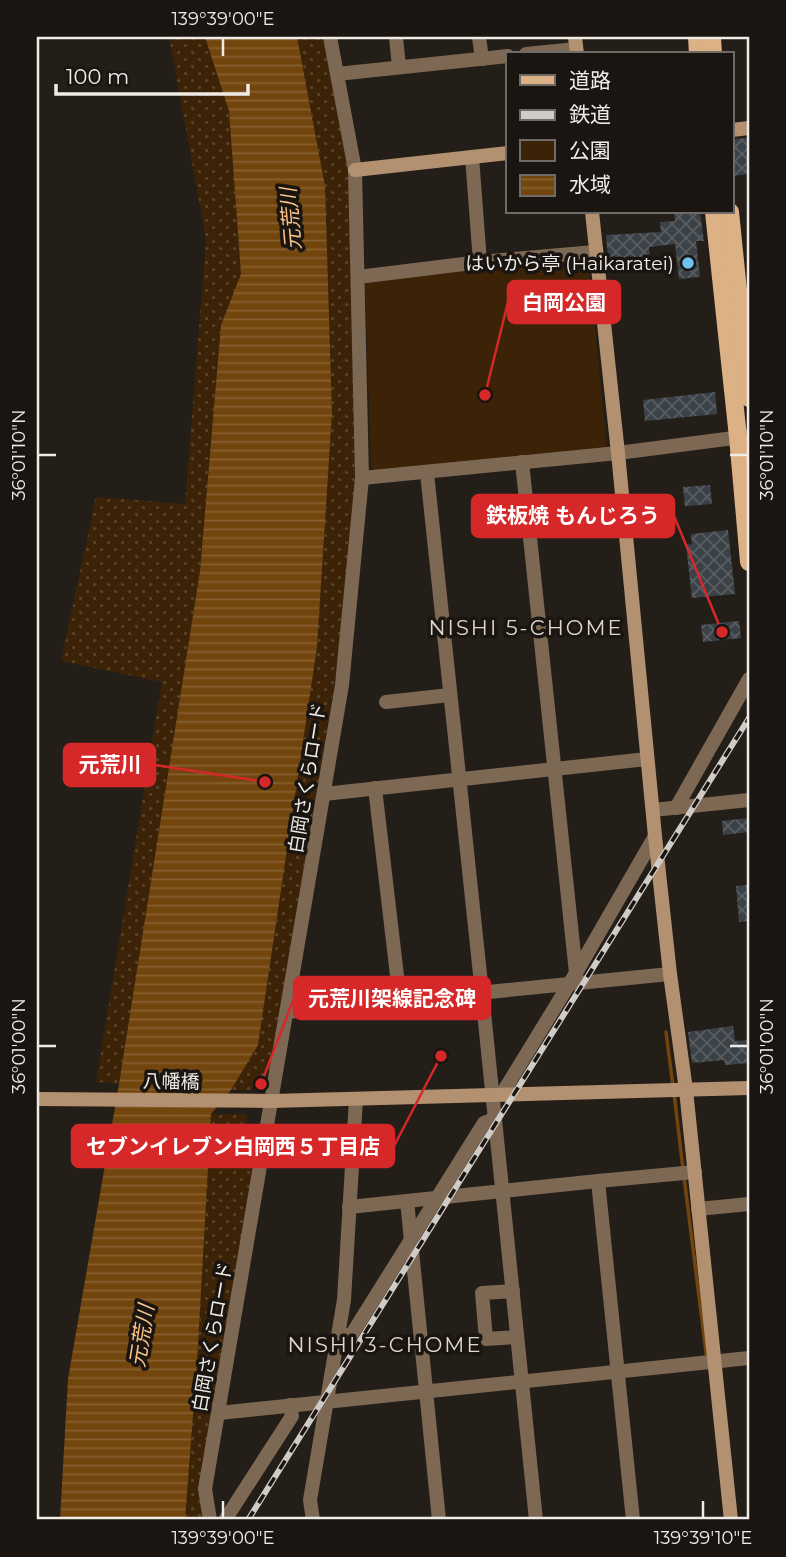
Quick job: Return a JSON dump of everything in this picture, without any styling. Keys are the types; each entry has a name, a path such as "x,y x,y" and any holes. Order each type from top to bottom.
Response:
{"main road":[{"path":"715,214 744,436 749,562"},
{"path":"730,214 749,398"}],"street":[{"name":"白岡さくらロード","path":"209,1520 205,1489 342,685 362,478 355,170 330,37"},
{"path":"396,37 399,67"},
{"path":"479,37 482,59"},
{"path":"540,52 576,47"},
{"path":"337,74 506,56"},
{"path":"355,170 506,153"},
{"path":"472,157 480,262"},
{"path":"592,214 655,836 686,1090 731,1520"},
{"path":"358,277 480,262 595,252"},
{"path":"362,478 618,453 744,436"},
{"path":"522,462 555,769 572,979"},
{"path":"426,473 482,993 499,1095 494,1119 536,1520"},
{"path":"676,808 749,678"},
{"path":"386,702 450,695"},
{"path":"324,794 647,759"},
{"path":"375,788 400,1001"},
{"path":"653,810 749,800"},
{"path":"499,1095 572,979 655,836"},
{"path":"287,1012 482,993 572,979 670,974"},
{"name":"八幡橋","path":"37,1099 272,1101 749,1088"},
{"path":"313,1520 310,1500 344,1300 356,1099"},
{"path":"338,1337 352,1334 484,1123 494,1119"},
{"path":"349,1208 695,1172"},
{"path":"598,1181 633,1520"},
{"path":"407,1201 439,1520"},
{"path":"698,1209 749,1204"},
{"path":"513,1291 482,1293 486,1339 517,1337"},
{"path":"219,1413 749,1359"},
{"path":"225,1520 292,1416 290,1405"}],"green space":[{"path":"169,37 205,37 229,111 241,274 221,325 200,571 119,1084 96,1082 162,682 61,661 96,497 185,504 206,239"},
{"path":"297,37 323,37 349,174 355,487 339,656 270,1070 251,1090 231,1090 258,1044 317,647 332,413 325,186"},
{"path":"588,257 607,449 375,471 371,467 365,285 370,280"},
{"path":"211,1114 247,1114 244,1162 255,1167 204,1520 185,1520 197,1363"}],"water":[{"path":"205,37 297,37 325,186 332,413 317,647 258,1045 231,1090 211,1114 185,1520 60,1520 68,1379 119,1084 200,571 221,325 241,274 229,111"}],"building":[{"path":"749,138 749,174 734,176 734,139"},
{"path":"674,214 700,214 704,241 696,241 700,277 679,279 675,244 649,247 651,264 609,267 606,235 661,232 660,222 675,221"},
{"path":"715,392 717,414 645,421 643,400"},
{"path":"710,485 712,504 685,506 683,487"},
{"path":"728,530 735,594 692,598 686,545 692,544 691,534"},
{"path":"739,621 741,638 703,642 701,625"},
{"path":"749,818 749,832 723,835 722,821"},
{"path":"749,885 749,921 739,922 736,886"},
{"path":"733,1026 735,1041 749,1040 749,1063 725,1065 724,1060 692,1063 688,1032"}],"waterway":[{"path":"666,1032 673,1086"},
{"path":"674,1093 683,1169"},
{"path":"684,1177 707,1360"}],"railway":[{"path":"248,1520 749,718"}],"place":[{"name":"はいから亭 (Haikaratei)","path":"688,263"},
{"name":"白岡公園","path":"485,395"},
{"name":"鉄板焼 もんじろう","path":"722,632"},
{"name":"元荒川","path":"265,782"},
{"name":"セブンイレブン白岡西５丁目店","path":"441,1056"},
{"name":"元荒川架線記念碑","path":"261,1084"}],"district":[{"name":"NISHI 5-CHOME","path":"526,628"},
{"name":"NISHI 3-CHOME","path":"385,1345"}]}
